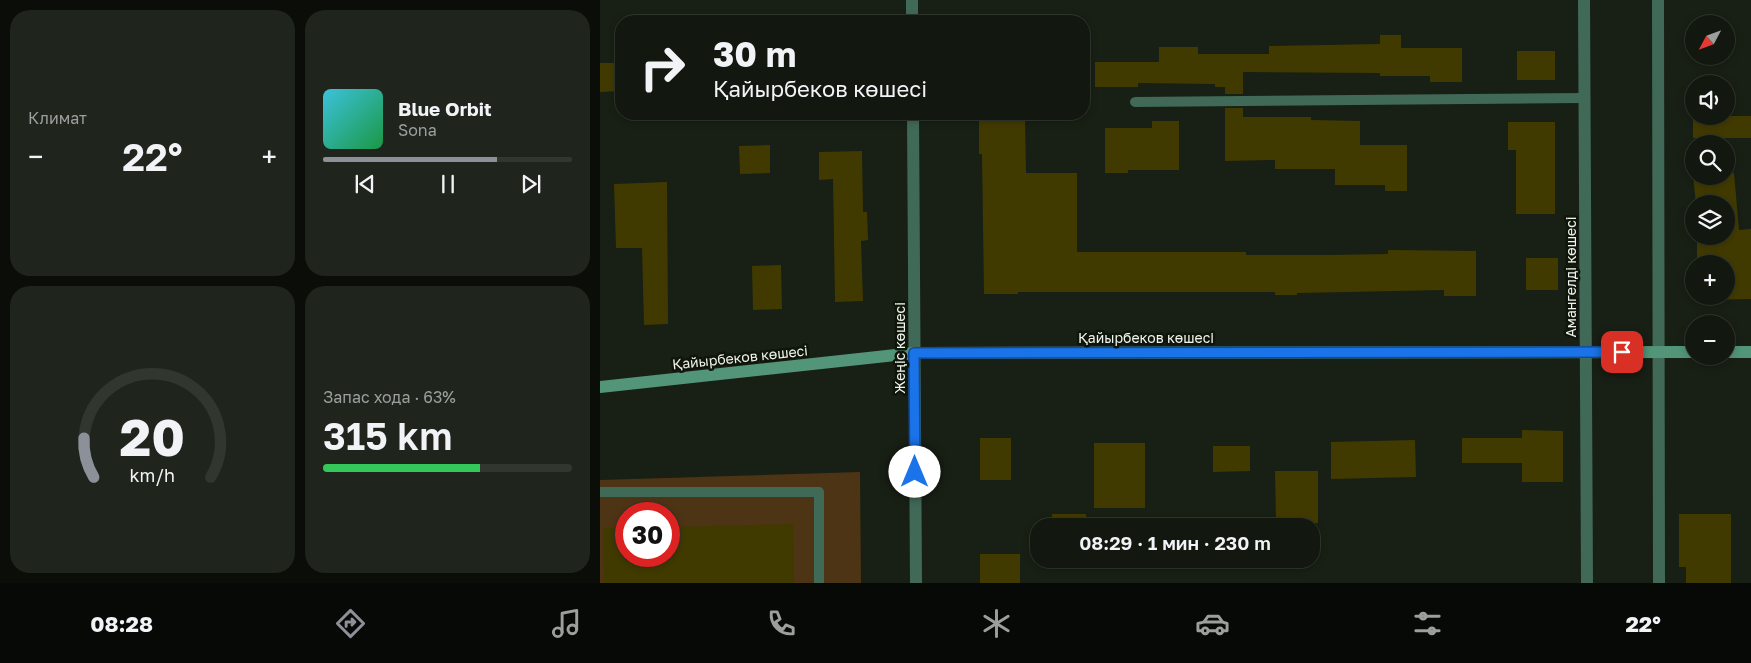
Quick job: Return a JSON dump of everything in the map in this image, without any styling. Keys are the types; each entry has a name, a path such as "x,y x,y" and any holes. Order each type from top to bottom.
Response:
{"main road":[{"name":"Қайырбеков көшесі","path":"600,387 914,353 1685,352"},
{"path":"1735,352 1751,352"}],"street":[{"path":"912,0 912,15"},
{"name":"Амангелді көшесі","path":"1584,0 1587,583"},
{"path":"1658,0 1659,583"},
{"name":"Жеңіс көшесі","path":"913,120 916,583"}],"lane":[{"path":"1135,102 1584,98"},
{"path":"600,492 819,492 819,583"}],"shaded area":[{"path":"860,472 861,583 600,583 600,480"}],"building":[{"path":"1380,35 1401,35 1401,48 1462,48 1462,82 1430,82 1430,76 1380,76 1380,73 1243,72 1243,94 1225,94 1225,87 1215,87 1215,84 1138,83 1138,87 1095,87 1095,62 1159,62 1159,47 1198,47 1198,54 1269,54 1269,46 1380,44"},
{"path":"1517,51 1555,51 1555,80 1517,80"},
{"path":"600,63 615,63 615,91 600,92"},
{"path":"1225,108 1243,108 1243,117 1311,117 1311,120 1360,121 1360,145 1407,145 1407,191 1385,191 1385,185 1335,185 1335,169 1275,169 1275,160 1225,161"},
{"path":"1735,116 1751,116 1751,138 1735,138 1735,135 1693,135 1693,125 1735,125"},
{"path":"979,120 1025,120 1026,173 1077,173 1077,252 1246,252 1246,255 1329,255 1388,254 1388,250 1476,251 1476,296 1444,296 1444,290 1297,293 1297,295 1275,295 1275,292 1018,292 1018,294 984,294 982,154 979,154"},
{"path":"1152,121 1179,121 1179,170 1128,170 1128,173 1105,173 1105,128 1152,128"},
{"path":"1508,122 1555,122 1555,214 1516,214 1516,150 1508,150"},
{"path":"770,145 770,173 740,174 739,146"},
{"path":"862,151 863,212 867,212 868,240 861,241 863,301 835,302 833,179 819,180 819,152"},
{"path":"667,182 668,324 644,325 642,248 616,248 614,184"},
{"path":"1735,184 1739,230 1751,229 1751,299 1735,299 1735,255 1697,255 1697,245 1735,245 1735,195 1695,195 1694,185"},
{"path":"1526,258 1558,258 1558,290 1526,290"},
{"path":"781,265 782,309 753,310 752,266"},
{"path":"1522,430 1563,431 1563,482 1522,482 1522,463 1462,463 1462,438 1522,438"},
{"path":"980,438 1011,438 1011,480 980,480"},
{"path":"1415,440 1416,477 1331,479 1331,442"},
{"path":"1094,443 1145,443 1145,508 1094,508"},
{"path":"1213,446 1250,446 1250,471 1213,472"},
{"path":"1275,471 1318,471 1318,518 1276,518"},
{"path":"1052,514 1086,514 1086,518 1052,518"},
{"path":"1679,514 1731,514 1731,583 1686,583 1686,567 1679,567"},
{"path":"793,524 794,583 604,583 603,528 615,528 615,567 680,567 680,527"},
{"path":"980,554 1020,554 1020,583 980,583"}],"route":[{"path":"915,472 914,353 1622,352"}]}
